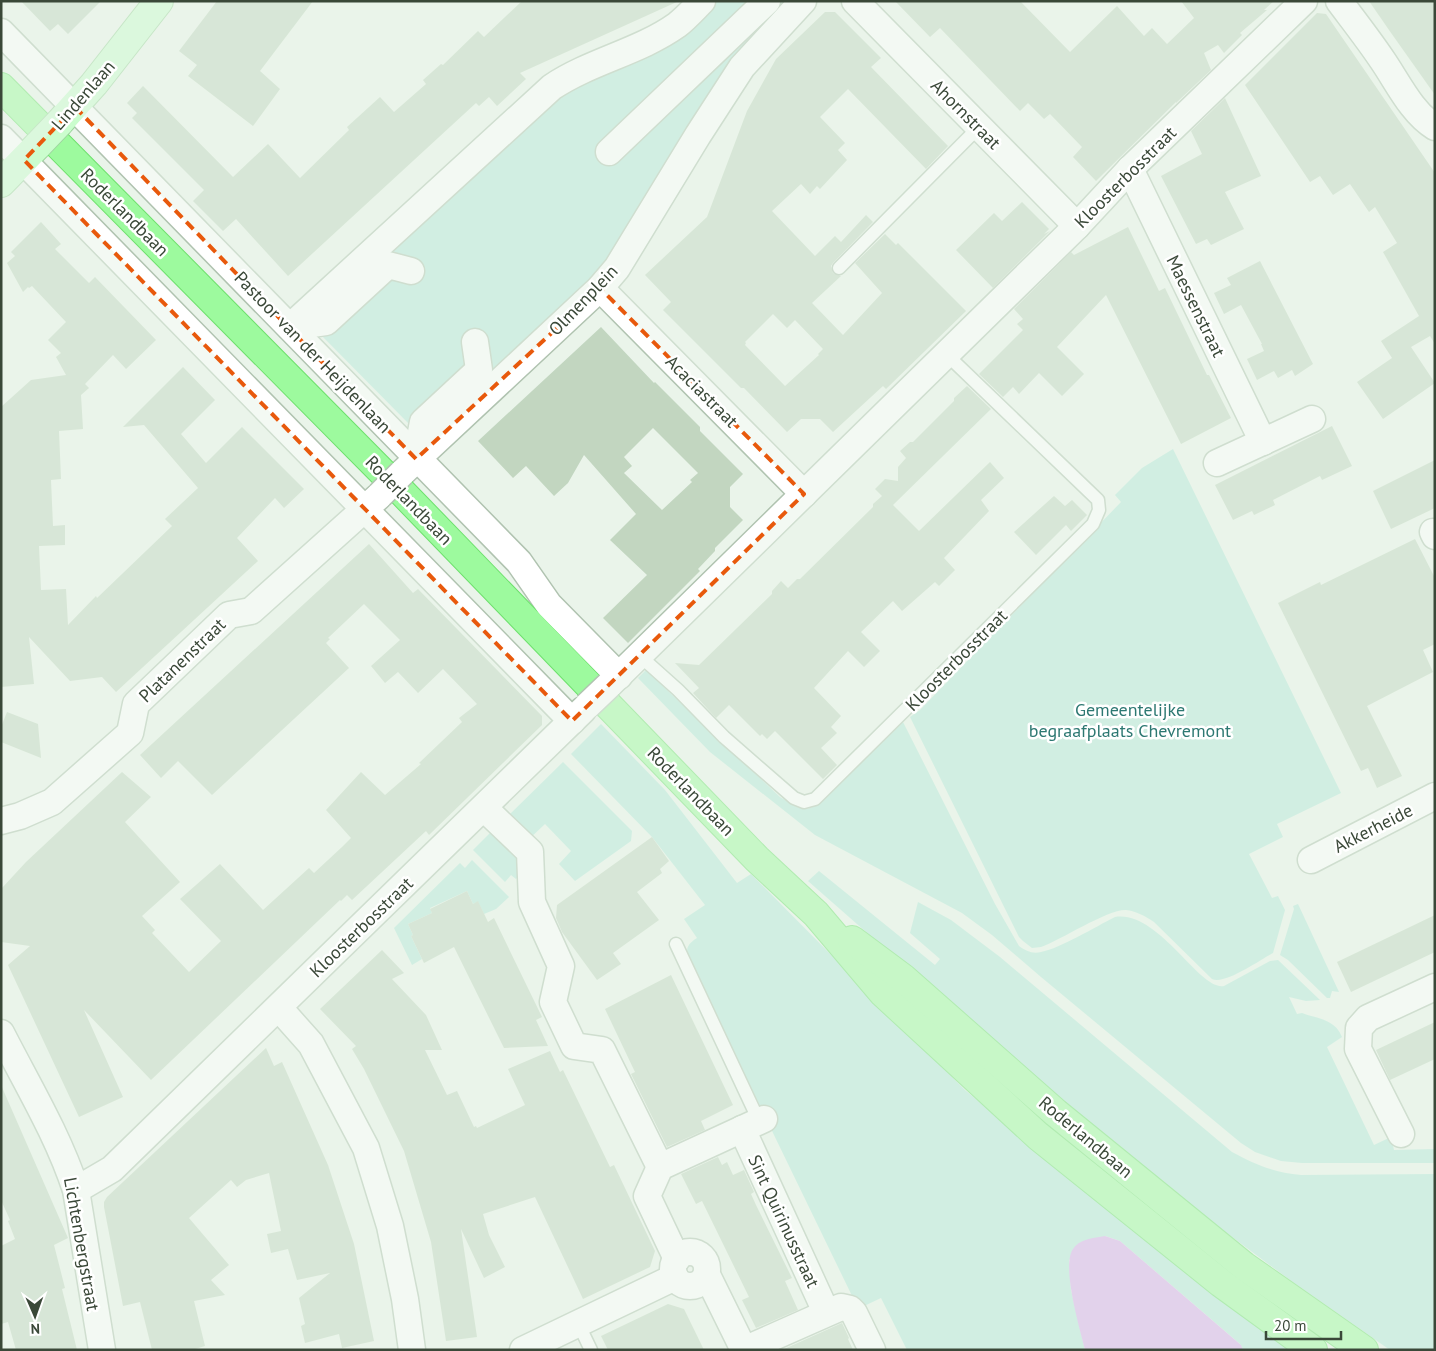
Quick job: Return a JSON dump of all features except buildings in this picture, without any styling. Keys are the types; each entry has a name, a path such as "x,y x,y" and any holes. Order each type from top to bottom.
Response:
{"main road":[{"name":"Roderlandbaan","path":"1,87 400,490 757,859 816,914 903,978 1056,1113 1244,1266 1364,1350"},
{"name":"Roderlandbaan","path":"816,914 883,993 1038,1136 1222,1283 1313,1350"}],"street":[{"name":"Lindenlaan","path":"1,183 67,115 159,1"},
{"path":"290,327 552,86 575,73 652,39 677,24 702,1"},
{"path":"609,152 766,1"},
{"name":"Olmenplein","path":"409,466 600,288 617,268 742,67 803,1"},
{"name":"Ahornstraat","path":"855,1 1077,226"},
{"name":"Kloosterbosstraat","path":"76,1190 112,1169 279,1008 1077,226 1130,169 1304,1"},
{"path":"1339,1 1416,110 1427,122 1435,127"},
{"name":"Pastoor van der Heijdenlaan","path":"1,32 67,115 290,327 409,466 518,562 549,605 614,681"},
{"path":"1,138 31,153 580,714"},
{"name":"Maessenstraat","path":"1130,169 1263,442"},
{"path":"290,327 326,322 388,266 411,271"},
{"name":"Acaciastraat","path":"600,288 804,494"},
{"path":"409,466 423,422 479,370 475,342"},
{"path":"1217,463 1312,419"},
{"name":"Platanenstraat","path":"1,821 20,816 52,802 130,733 136,704 229,615 251,611 373,502 409,466"},
{"name":"Akkerheide","path":"1311,860 1435,796"},
{"path":"484,808 530,852 532,902 561,966 553,1002 574,1046 602,1050 660,1166"},
{"path":"1401,1134 1358,1050 1359,1028 1368,1018 1435,987"},
{"path":"279,1008 311,1044 366,1148 390,1226 412,1350"},
{"name":"Lichtenbergstraat","path":"1,1033 58,1144 76,1190 102,1350"},
{"path":"676,1268 647,1196 660,1166 755,1123"},
{"name":"Sint Quirinusstraat","path":"755,1123 826,1312"},
{"path":"523,1350 578,1323 676,1268 681,1255 695,1252 702,1256 706,1263 707,1276 744,1350 826,1312 841,1307 850,1309 854,1313 872,1350"}],"lane":[{"path":"839,268 979,127"},
{"name":"Kloosterbosstraat","path":"640,656 678,690 724,737 794,798 804,802 815,799 1086,531 1093,524 1099,510 1098,500 946,353"},
{"path":"676,944 755,1123"},
{"path":"578,1323 590,1350"}],"highlighted area":[{"path":"75,107 416,459 600,288 804,494 572,721 24,160"}],"green space":[{"path":"713,1 790,1 599,273 432,433 410,425 321,335 316,311 548,97"},
{"name":"Gemeentelijke begraafplaats Chevremont","path":"1173,449 1341,793 1277,824 1283,837 1249,854 1272,898 1278,896 1285,910 1273,953 1234,975 1218,980 1212,979 1154,922 1140,914 1126,910 1096,919 1041,947 1032,948 1023,941 1019,937 910,717 920,710 1121,502 1115,495 1142,468"},
{"path":"646,670 780,797 800,808 809,808 821,802 903,722 995,904 1019,946 1027,951 1038,953 1049,950 1115,917 1131,918 1147,926 1162,937 1214,984 1224,986 1270,961 1278,960 1320,1000 1306,1001 1289,997 1297,1014 1302,1013 1330,1023 1339,1031 1342,1037 1327,1047 1374,1145 1391,1137 1394,1150 1435,1149 1435,1163 1302,1163 1281,1161 1255,1152 1241,1143 992,935 962,913 815,835 710,752 638,678"},
{"path":"601,724 665,790 737,883 751,874 965,1090 1156,1249 1291,1350 1243,1350 1240,1344 1120,1241 1105,1236 1069,1260 1071,1290 1085,1350 907,1350 881,1298 864,1306 855,1302 690,962 687,954 688,948 697,938 684,919 705,905 652,837 571,754"},
{"path":"563,762 632,831 631,841 575,881 559,864 571,851 545,824 528,840 506,818"},
{"path":"495,828 522,854 522,873 516,879 511,875 505,882 473,850"},
{"path":"472,860 509,897 496,909 484,914 478,902 473,904 467,891 430,908 432,913 408,924 413,935 411,936 422,959 412,965 394,928 460,863 465,868"},
{"path":"819,871 935,965 940,959 910,933 918,902 951,920 1000,957 1232,1152 1241,1157 1273,1170 1301,1175 1435,1174 1435,1350 1390,1350 1294,1283 1173,1193 1063,1105 808,881"},
{"path":"1298,904 1339,992 1332,991 1330,998 1327,998 1288,960 1280,955 1294,909 1293,906"}],"shaded area":[{"path":"1105,1236 1120,1241 1241,1345 1243,1350 1085,1350 1070,1283 1070,1257 1073,1249 1079,1243"}]}
